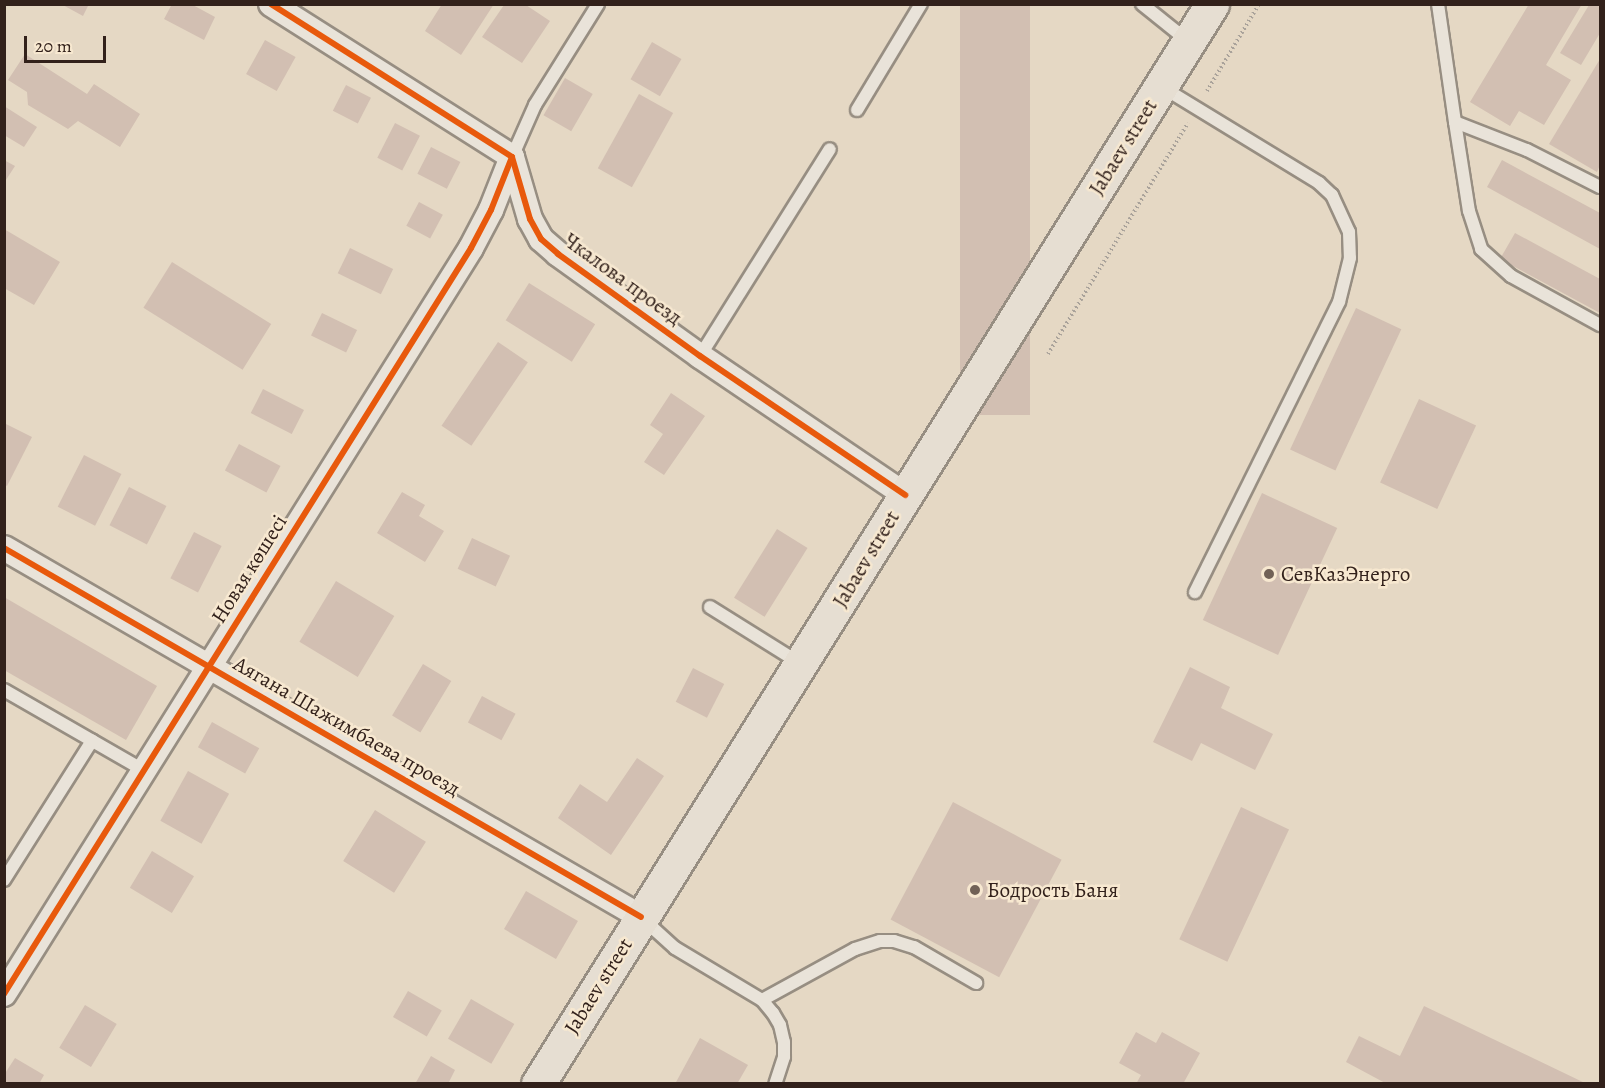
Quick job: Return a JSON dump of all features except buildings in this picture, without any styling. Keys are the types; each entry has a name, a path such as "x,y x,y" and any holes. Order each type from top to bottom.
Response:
{"main road":[{"name":"Jabaev street","path":"538,1083 802,664 904,495 1212,4"}],"street":[{"path":"271,4 512,157"},
{"name":"Чкалова проезд","path":"512,157 530,219 541,239 700,356 904,495"},
{"name":"Новая көшесі","path":"4,994 471,248 491,210 512,157"},
{"name":"Аягана Шажимбаева проезд","path":"4,548 641,917"}],"lane":[{"path":"512,157 535,105 598,4"},
{"path":"857,110 921,4"},
{"path":"1142,4 1190,42"},
{"path":"1438,4 1469,211 1481,249 1511,276 1600,325"},
{"path":"1161,87 1319,183 1332,195 1349,232 1350,258 1339,302 1195,592"},
{"path":"1455,122 1527,150 1600,187"},
{"path":"700,356 830,149"},
{"path":"710,607 802,664"},
{"path":"4,690 143,770"},
{"path":"4,880 92,741"},
{"path":"641,917 675,948 762,1000 780,1025 784,1042 784,1057 775,1083"},
{"path":"762,1000 855,949 880,941 894,941 914,947 976,983"}],"path":[{"path":"1048,354 1259,4"}],"cycle path":[{"path":"271,4 512,157 530,219 541,239 558,254 700,356 905,495"},
{"path":"4,994 471,248 491,210 512,157"},
{"path":"4,548 641,917"}],"place":[{"name":"СевКазЭнерго","path":"1269,574"},
{"name":"Бодрость Баня","path":"975,890"}]}
